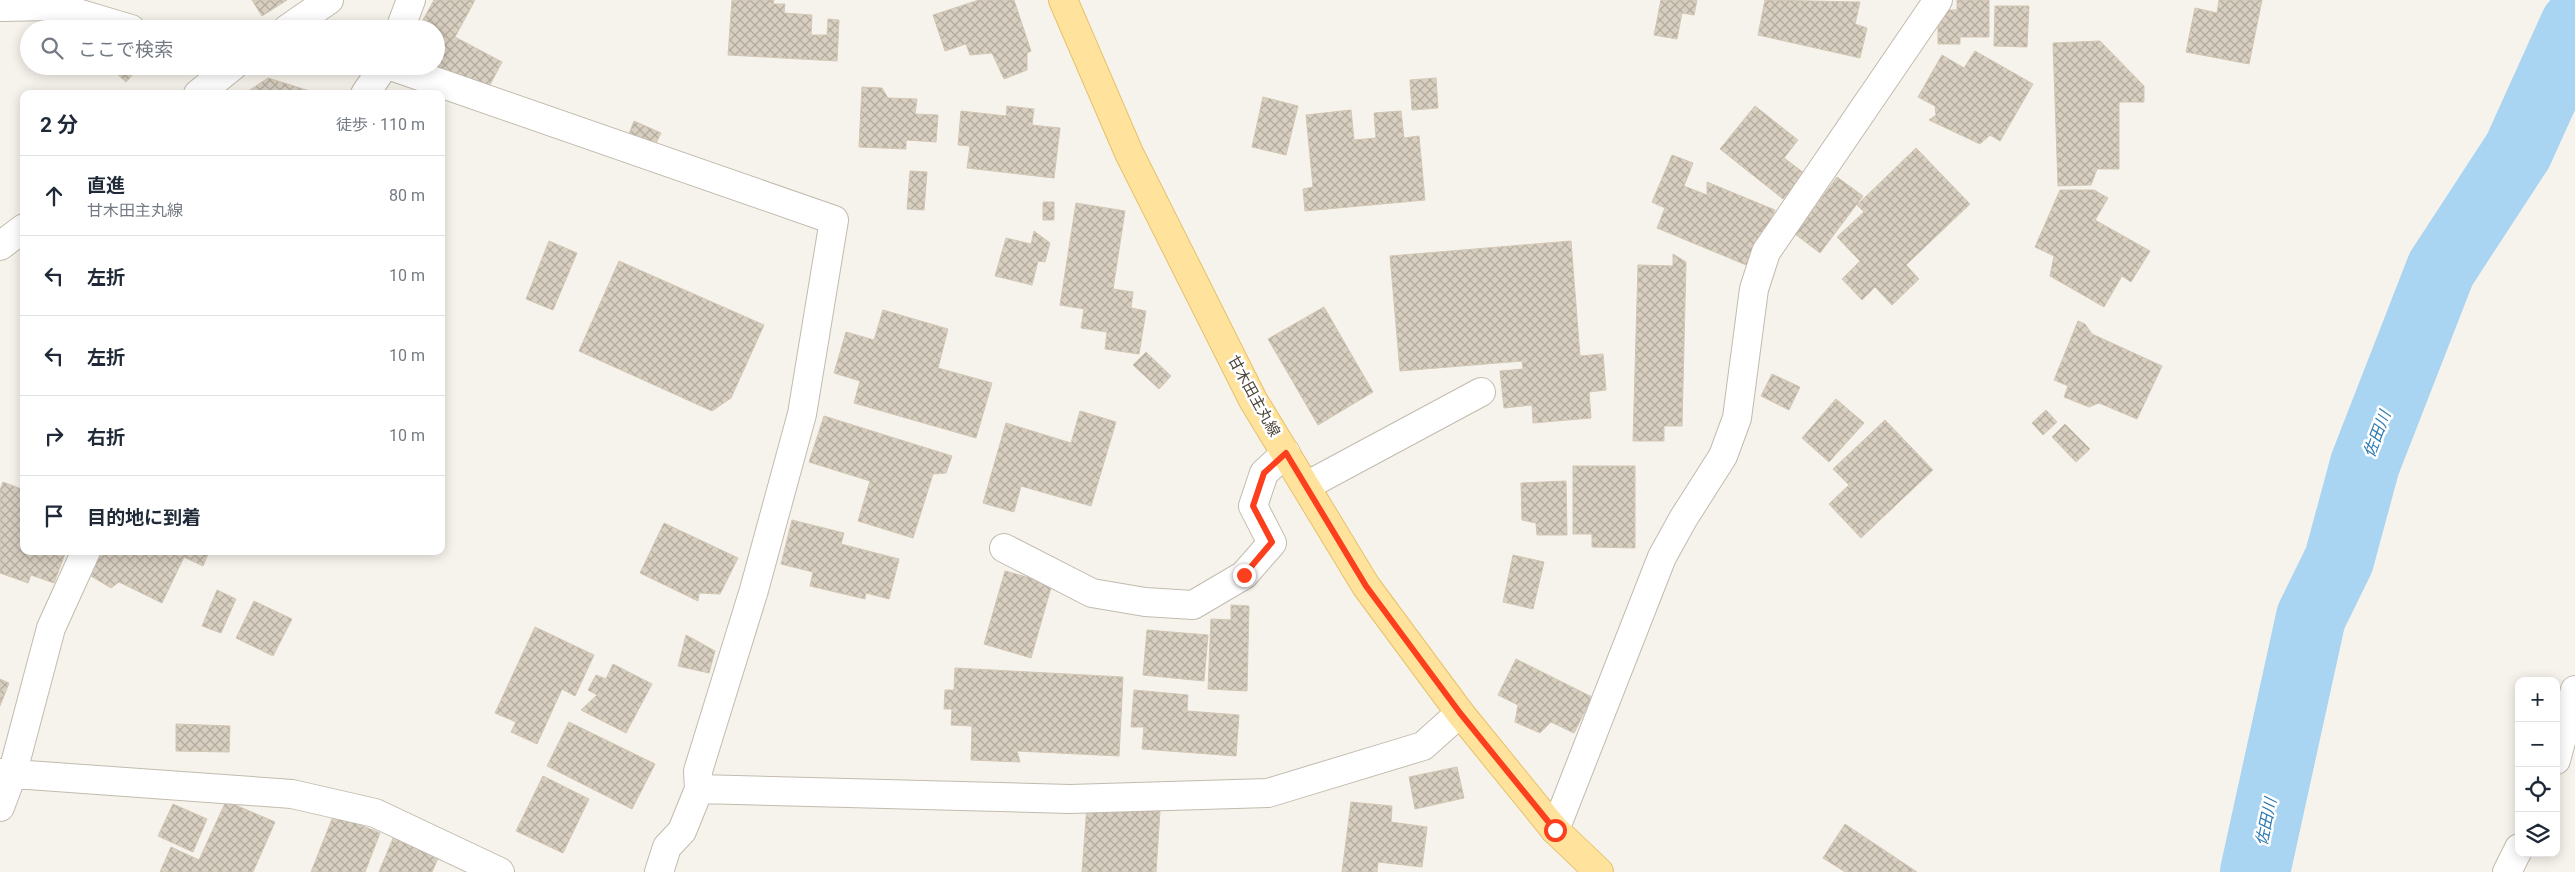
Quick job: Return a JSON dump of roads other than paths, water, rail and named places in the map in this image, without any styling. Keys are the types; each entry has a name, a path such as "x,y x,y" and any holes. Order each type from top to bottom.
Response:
{"main road":[{"name":"甘木田主丸線","path":"1063,0 1129,153 1253,400 1366,586 1460,713 1555,830 1599,872"}],"street":[{"path":"300,20 329,0"},
{"path":"403,20 411,0"},
{"path":"1555,830 1662,557 1726,448 1737,418 1754,289 1766,252 1938,0"},
{"path":"0,6 54,3 104,20"},
{"path":"203,90 222,75"},
{"path":"368,90 378,75"},
{"path":"417,75 834,220 802,414 754,590 698,771 699,789 682,831 667,847 659,872"},
{"path":"0,246 20,231"},
{"path":"1306,486 1481,392"},
{"path":"1004,548 1092,593 1145,602 1193,605 1244,575 1272,542 1253,506 1264,473 1286,453"},
{"path":"0,807 6,774 51,628 84,555"},
{"path":"2560,745 2575,690"},
{"path":"699,789 1070,799 1268,793 1422,746 1460,713"},
{"path":"6,774 292,794 375,813 500,872"},
{"path":"2507,872 2515,856"}],"waterway":[{"name":"佐田川","path":"2255,872 2311,617 2339,560 2365,464 2441,269 2518,151 2575,25"}]}
